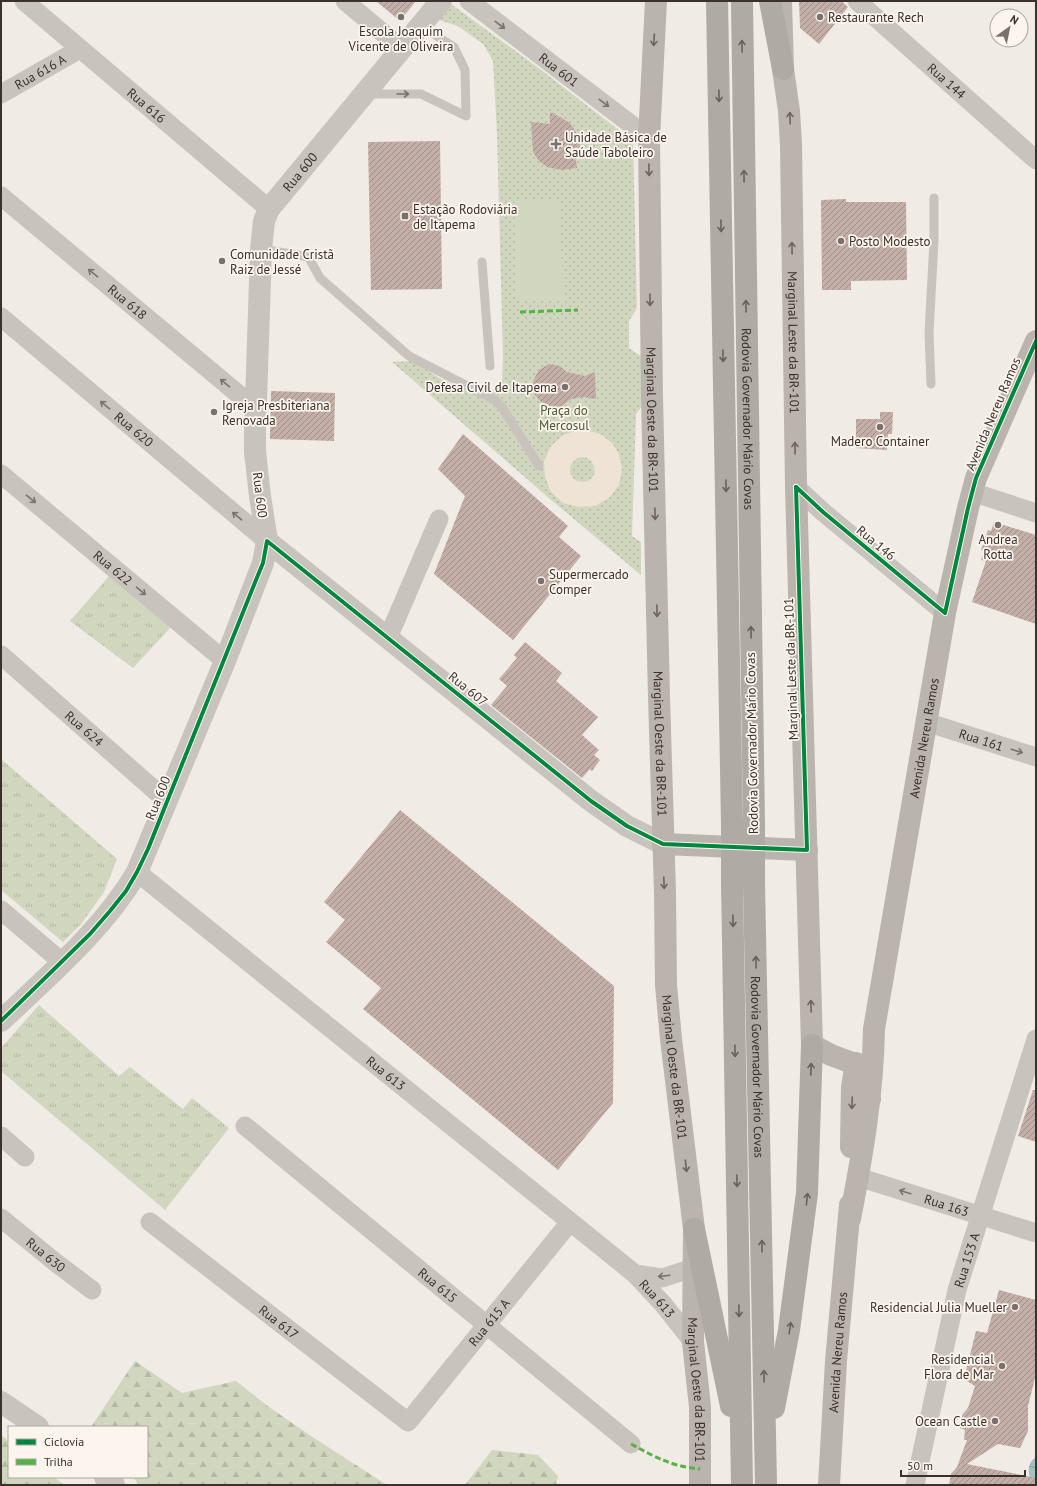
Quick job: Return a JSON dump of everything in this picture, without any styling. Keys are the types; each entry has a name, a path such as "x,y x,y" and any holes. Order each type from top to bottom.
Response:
{"highway":[{"name":"Rodovia Governador Mário Covas","path":"717,1 742,1485"},
{"name":"Rodovia Governador Mário Covas","path":"742,1 754,883 766,1485"},
{"path":"770,1 783,69"},
{"path":"766,1449 790,1330 803,1229 807,1193 812,1045"},
{"path":"694,1229 742,1458"}],"main road":[{"name":"Marginal Oeste da BR-101","path":"656,1 649,138 652,396 666,984 694,1229 693,1342 700,1407 700,1485"},
{"name":"Marginal Leste da BR-101","path":"781,1 783,69 789,104 796,487 812,1045"},
{"name":"Avenida Nereu Ramos","path":"850,1219 870,1099 874,1065 874,1030 945,613 976,478 1036,341"},
{"path":"663,844 807,850"},
{"name":"Avenida Nereu Ramos","path":"828,1485 836,1361 850,1219 852,1104 855,1064 874,1030"},
{"path":"812,1045 831,1055 855,1064 862,1070 870,1099"}],"street":[{"name":"Rua 616","path":"24,1 270,209"},
{"path":"345,1 402,49"},
{"name":"Rua 600","path":"1,1021 90,934 126,891 137,872 225,661 263,563 267,541 255,452 255,408 261,249 264,221 270,209 441,1"},
{"name":"Rua 601","path":"469,1 649,138"},
{"name":"Rua 144","path":"856,1 1036,160"},
{"name":"Rua 616 A","path":"1,94 80,49"},
{"name":"Rua 618","path":"1,196 255,408"},
{"name":"Rua 620","path":"1,317 267,541"},
{"name":"Rua 622","path":"1,474 225,661"},
{"name":"Rua 146","path":"796,487 823,512 945,613"},
{"path":"972,492 1036,513"},
{"path":"388,638 439,519"},
{"name":"Rua 607","path":"267,541 591,801 627,826 663,844"},
{"name":"Rua 624","path":"1,656 167,801"},
{"name":"Rua 161","path":"926,722 1036,757"},
{"name":"Rua 613","path":"137,872 635,1274 663,1304 693,1342"},
{"path":"1,910 62,962"},
{"name":"Rua 153 A","path":"915,1485 957,1290 1036,1039"},
{"name":"Rua 615","path":"245,1126 631,1444"},
{"path":"1,1136 25,1157"},
{"name":"Rua 163","path":"858,1177 1036,1232"},
{"name":"Rua 630","path":"1,1218 92,1290"},
{"name":"Rua 617","path":"150,1222 408,1422"},
{"name":"Rua 615 A","path":"408,1422 570,1222"},
{"name":"Rua 613","path":"635,1274 662,1278 693,1268"},
{"path":"1,1402 37,1426"},
{"path":"106,1478 114,1485"}],"lane":[{"path":"364,94 421,94 466,116 465,70 457,52 454,47 420,26"},
{"path":"931,384 928,333 934,241 934,198"},
{"path":"261,249 309,258 320,278 409,356 495,400 502,407 539,466"},
{"path":"482,262 490,366"}],"green space":[{"name":"Praça do Mercosul","path":"451,4 536,66 633,141 637,308 629,321 629,348 642,357 641,407 636,414 632,536 641,542 641,575 550,499 392,362 413,361 439,378 468,391 489,397 502,382 503,357 497,134 493,61 483,44 458,26 439,20"},
{"path":"560,200 563,299 517,300 514,201"},
{"path":"110,575 172,626 133,668 70,621"},
{"path":"1,759 117,859 104,892 81,924 63,942 1,890"},
{"path":"39,1005 119,1076 130,1067 183,1109 192,1098 229,1128 165,1210 1,1071 1,1048"},
{"path":"135,1361 182,1393 236,1381 269,1407 314,1438 387,1485 139,1485 134,1478 148,1478 148,1426 92,1426"},
{"path":"1,1435 8,1440 8,1478 55,1478 65,1485 1,1485"},
{"path":"492,1450 538,1455 558,1476 556,1485 465,1485"}],"shaded area":[{"path":"578,430 590,431 602,435 612,443 619,454 622,469 619,485 609,498 595,506 579,507 563,503 551,492 545,477 544,461 551,446 563,435","holes":["582,457 587,458 592,462 594,467 595,472 593,477 588,481 577,481 570,473 572,463 576,459"]}],"water":[{"path":"1036,1457 1036,1485 1032,1485 1029,1466"}],"building":[{"path":"376,1 416,1 400,21"},
{"name":"Restaurante Rech","path":"799,1 841,1 848,7 819,44 800,28"},
{"name":"Unidade Básica de Saúde Taboleiro","path":"550,112 570,123 579,137 580,147 574,148 577,168 561,170 547,167 539,161 533,152 531,122 550,124"},
{"name":"Estação Rodoviária de Itapema","path":"440,141 442,289 371,290 368,142"},
{"path":"846,199 846,202 906,202 907,280 851,281 851,290 822,290 821,200"},
{"name":"Defesa Civil de Itapema","path":"549,364 560,366 567,372 585,376 595,372 596,399 583,397 571,399 562,406 554,407 541,402 534,394 533,381 539,370"},
{"path":"271,391 335,393 334,441 270,439"},
{"name":"Madero Container","path":"880,412 893,412 892,434 888,434 887,450 856,448 856,419 880,419"},
{"path":"463,434 568,526 559,537 581,556 513,640 434,574 465,496 438,469"},
{"path":"994,522 1036,535 1036,624 972,602 986,561 981,560 984,551 981,550 988,530 991,531"},
{"path":"525,642 562,673 556,681 598,717 582,735 599,750 594,755 600,760 592,771 590,769 582,778 491,705 507,686 499,679 517,658 514,655"},
{"path":"400,810 614,986 613,1103 558,1170 363,1009 381,988 326,942 345,920 324,902"},
{"path":"1033,1090 1036,1090 1036,1142 1018,1136"},
{"path":"999,1290 1036,1300 1036,1374 1028,1406 1028,1431 1020,1448 998,1444 967,1464 1036,1478 1036,1485 949,1485 951,1474 957,1467 967,1440 964,1440 965,1430 960,1428 962,1415 968,1408 975,1386 964,1379 976,1331 987,1333"}],"marked path":[{"path":"520,312 578,310"},
{"path":"631,1444 664,1461 700,1469"}],"cycle path":[{"path":"796,487 823,512 945,613 976,478 1036,341"},
{"path":"1,1021 90,934 126,891 137,872 148,849 263,563 267,541 591,801 627,826 663,844 807,850 796,487"}],"place":[{"name":"Escola Joaquim Vicente de Oliveira","path":"401,17"},
{"name":"Restaurante Rech","path":"820,17"},
{"name":"Unidade Básica de Saúde Taboleiro","path":"556,144"},
{"name":"Estação Rodoviária de Itapema","path":"405,216"},
{"name":"Posto Modesto","path":"841,241"},
{"name":"Comunidade Cristã Raiz de Jessé","path":"222,261"},
{"name":"Defesa Civil de Itapema","path":"565,387"},
{"name":"Igreja Presbiteriana Renovada","path":"214,412"},
{"name":"Madero Container","path":"880,427"},
{"name":"Andrea Rotta","path":"998,525"},
{"name":"Supermercado Comper","path":"541,581"},
{"name":"Residencial Julia Mueller","path":"1015,1307"},
{"name":"Residencial Flora de Mar","path":"1002,1366"},
{"name":"Ocean Castle","path":"995,1421"}]}
